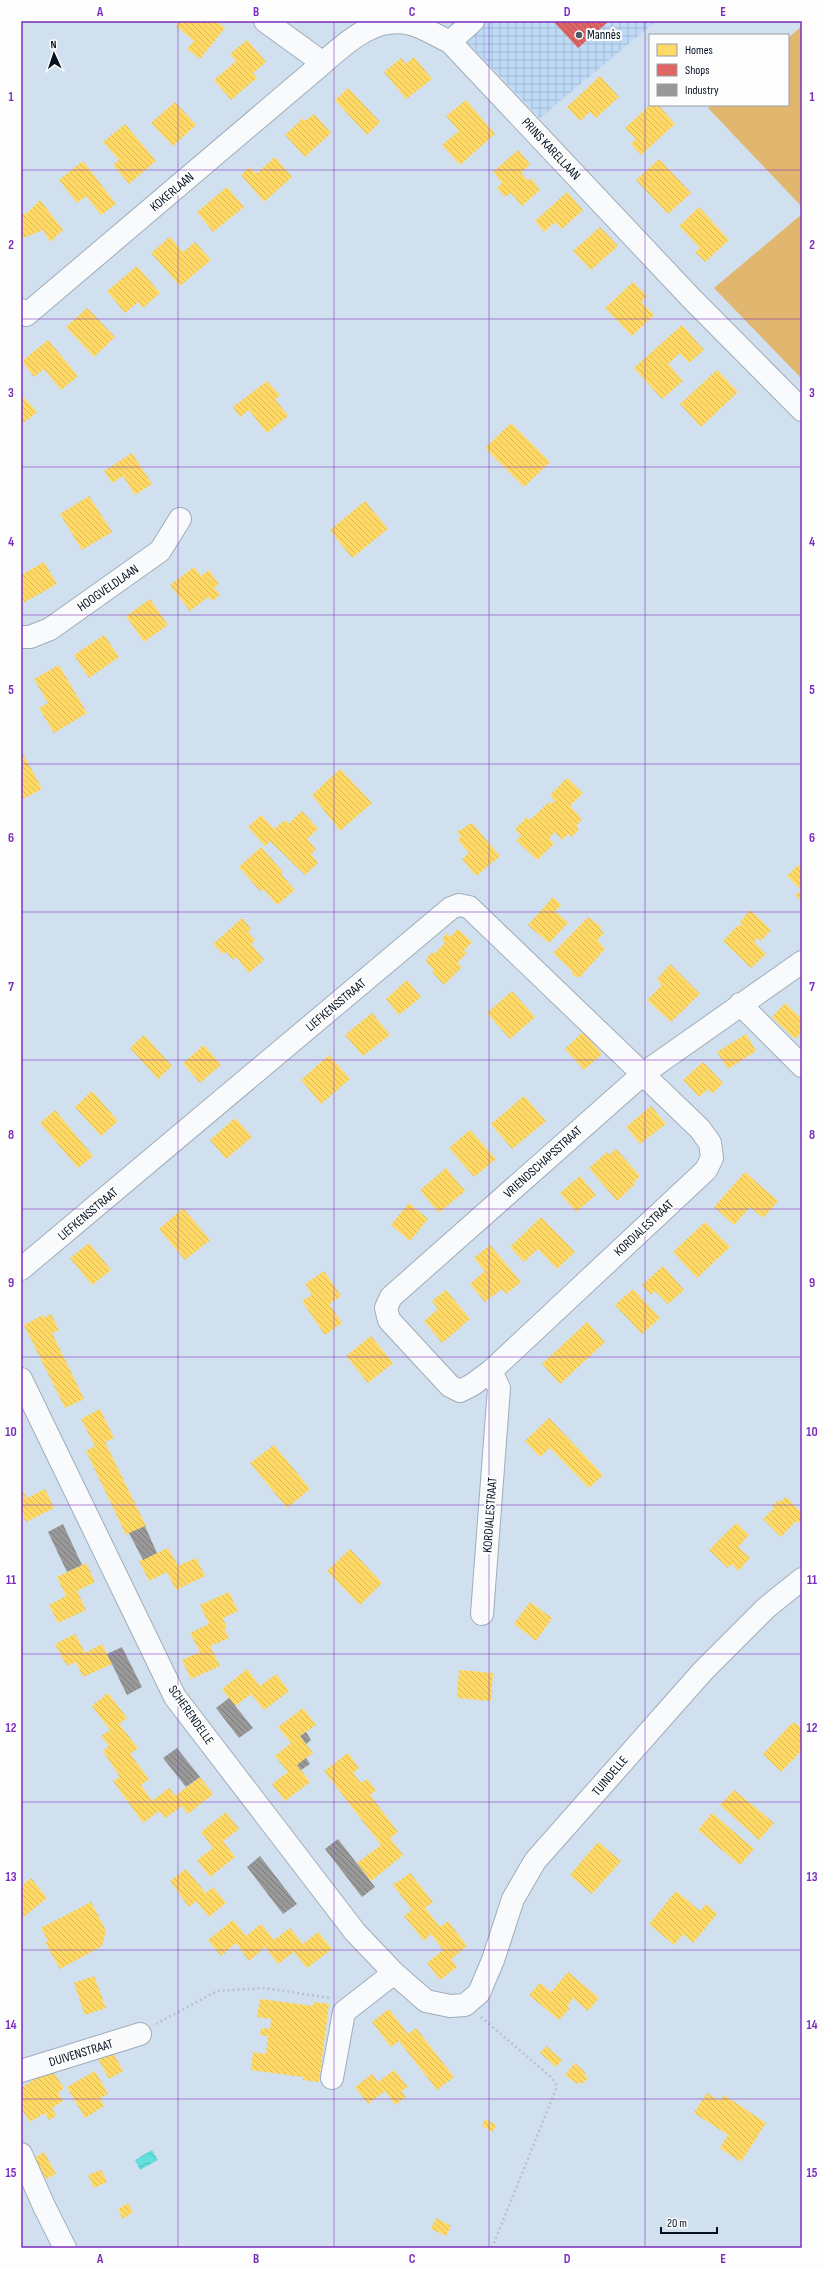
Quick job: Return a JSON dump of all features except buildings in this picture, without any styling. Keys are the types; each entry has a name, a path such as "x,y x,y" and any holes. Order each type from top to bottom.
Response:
{"street":[{"path":"265,21 323,63"},
{"path":"450,42 473,21"},
{"name":"PRINS KARELLAAN","path":"323,63 355,35 383,23 410,24 450,42 691,298 802,410"},
{"name":"KOKERLAAN","path":"23,315 323,63"},
{"name":"HOOGVELDLAAN","path":"21,637 30,636 50,629 160,551 180,519"},
{"name":"LIEFKENSSTRAAT","path":"21,1269 451,908 459,905 469,907 644,1074"},
{"name":"VRIENDSCHAPSSTRAAT","path":"460,1391 450,1386 390,1320 386,1308 391,1297 644,1074 740,1004 802,962"},
{"path":"740,1004 802,1066"},
{"name":"KORDIALESTRAAT","path":"460,1391 472,1385 491,1371 706,1170 712,1158 710,1143 700,1129 644,1074"},
{"name":"KORDIALESTRAAT","path":"482,1614 499,1388 491,1371"},
{"name":"SCHERENDELLE","path":"21,1380 175,1697 355,1932 394,1973 426,2001 450,2006 465,2005"},
{"name":"TUINDELLE","path":"465,2005 479,1993 493,1960 513,1899 535,1861 703,1671 766,1608 802,1579"},
{"path":"332,2078 344,2012 394,1973"},
{"name":"DUIVENSTRAAT","path":"21,2071 63,2060 140,2034"},
{"path":"21,2154 44,2206 65,2248"}],"path":[{"path":"140,2034 173,2014 217,1991 264,1988 323,1995 353,2005"},
{"path":"465,2005 495,2028 552,2078 556,2084 556,2089 492,2248"}],"shaded area":[{"path":"447,21 656,21 540,118"},
{"path":"802,26 802,207 708,108 711,106 789,106 789,37"},
{"path":"802,214 802,379 714,288"}],"water":[{"path":"152,2150 158,2160 140,2170 135,2160"}],"place":[{"name":"Mannès","path":"579,35"}]}
